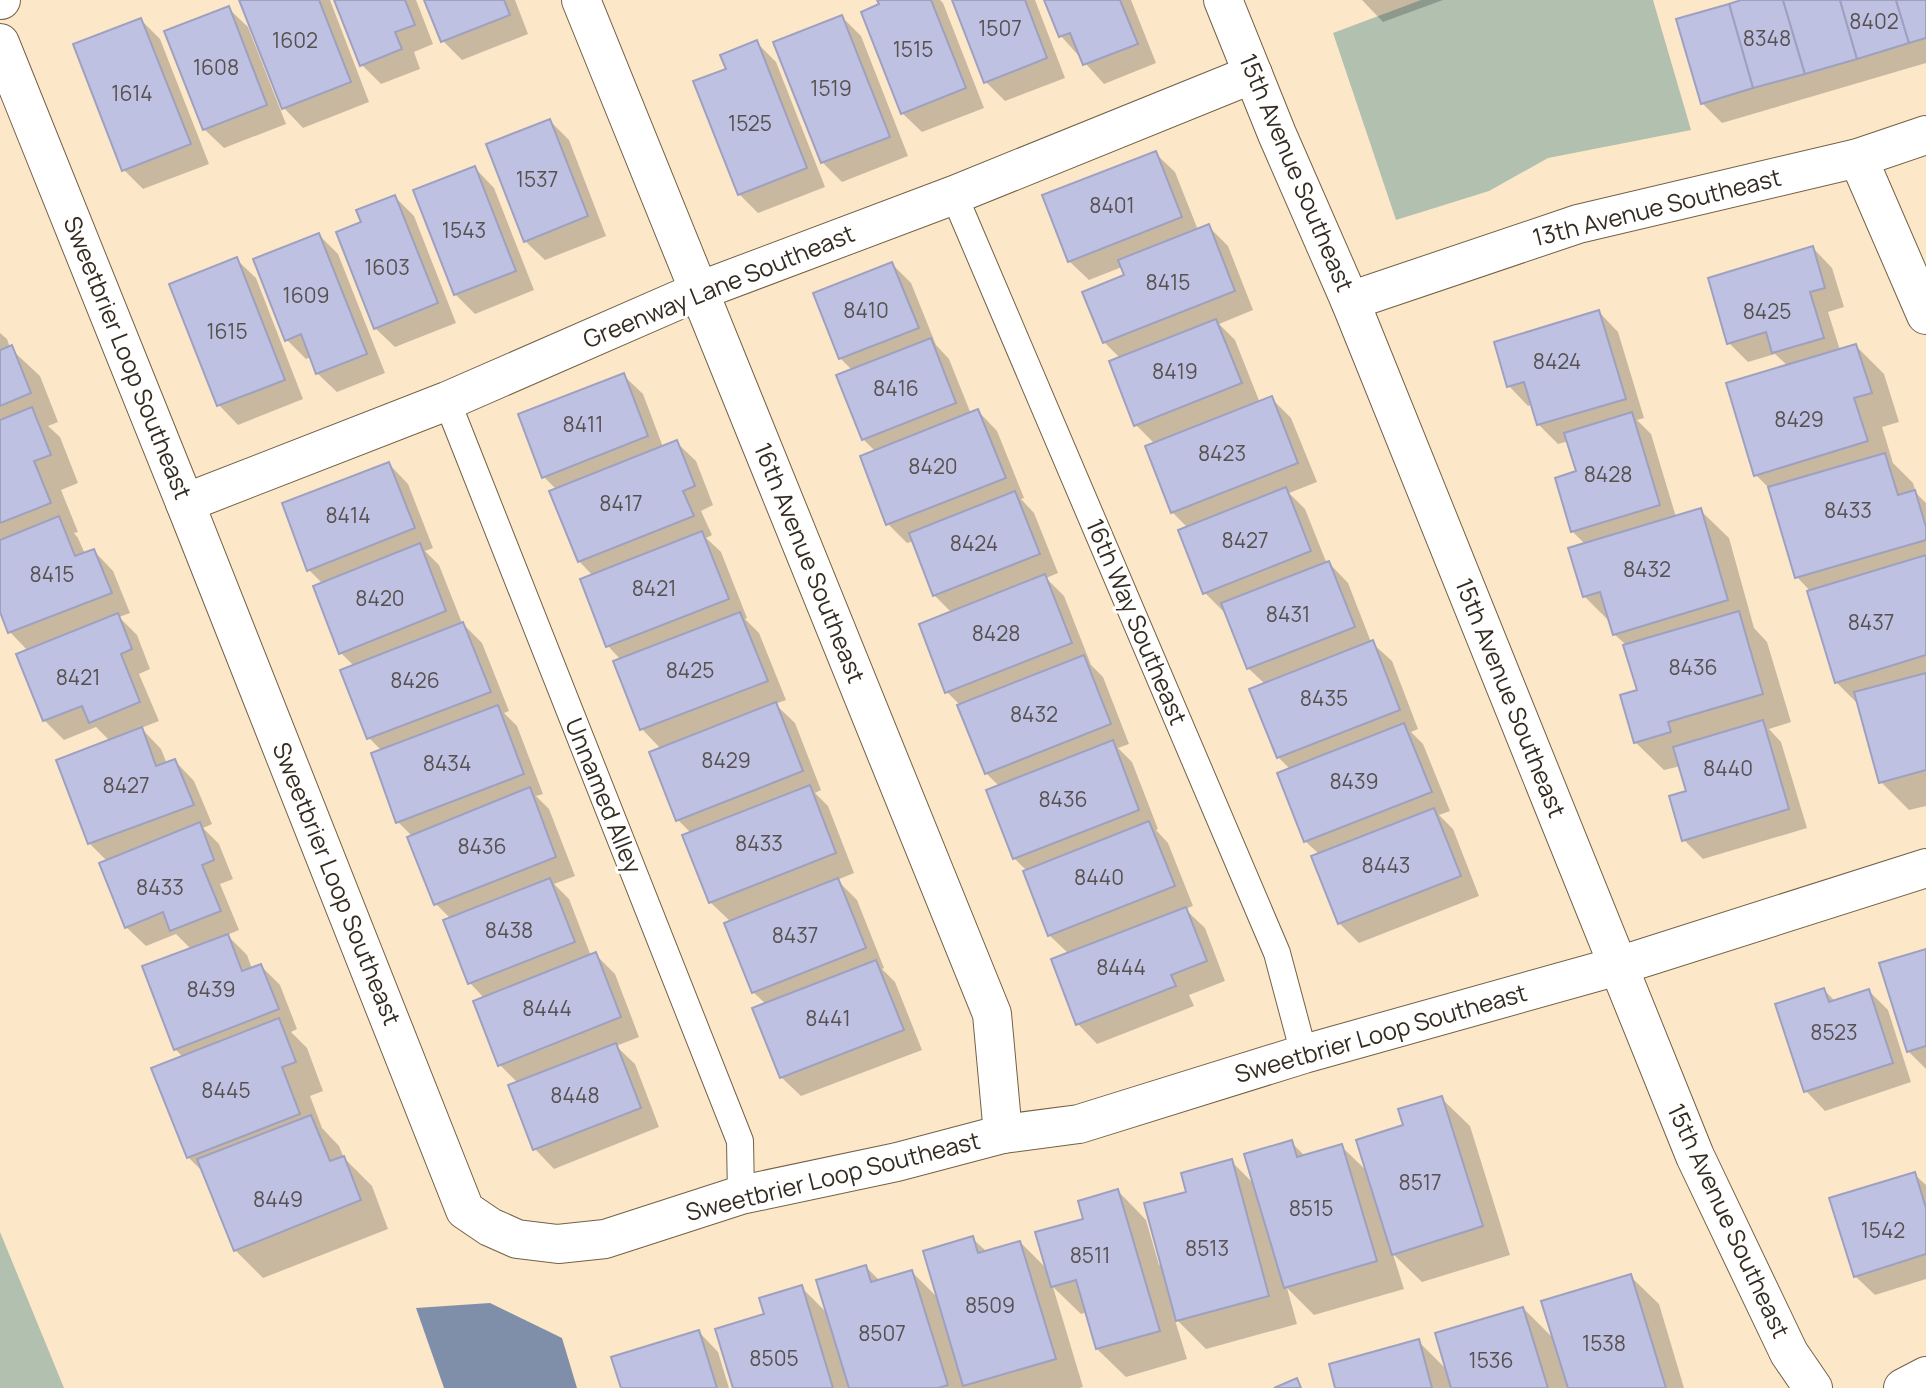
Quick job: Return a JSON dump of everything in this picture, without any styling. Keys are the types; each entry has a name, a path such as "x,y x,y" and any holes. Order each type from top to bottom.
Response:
{"street":[{"name":"16th Avenue Southeast","path":"581,0 992,1014 1003,1134"},
{"name":"15th Avenue Southeast","path":"1223,0 1350,300 1695,1156 1789,1353 1813,1388"},
{"name":"Sweetbrier Loop Southeast","path":"0,43 186,503 465,1210 490,1227 517,1239 558,1244 605,1239 741,1195 897,1162 1003,1134 1079,1124 1304,1054 1618,967 1926,869"},
{"name":"Greenway Lane Southeast","path":"186,503 447,401 699,292 954,195 1253,74"},
{"name":"13th Avenue Southeast","path":"1350,300 1578,224 1858,158 1926,135"},
{"path":"1858,158 1926,315"},
{"path":"1903,1388 1926,1376"}],"lane":[{"name":"16th Way Southeast","path":"954,195 1278,953 1304,1054"},
{"name":"Unnamed Alley","path":"447,401 740,1141 741,1195"}],"green space":[{"path":"1421,0 1653,0 1691,130 1548,158 1489,191 1396,220 1333,33"},
{"path":"0,1232 64,1388 0,1388"}],"water":[{"path":"490,1303 562,1338 577,1388 444,1388 416,1308"}],"building":[{"path":"239,0 319,0 351,82 282,109"},
{"path":"334,0 405,0 415,25 395,32 402,49 360,66"},
{"path":"424,0 504,0 510,15 441,42"},
{"path":"877,0 931,0 966,88 901,114 861,12 879,4"},
{"path":"952,0 1025,0 1047,58 984,83"},
{"path":"1044,0 1120,0 1138,44 1083,65 1070,33 1059,37"},
{"path":"1741,0 1783,0 1805,74 1753,88 1729,4"},
{"path":"1783,0 1840,0 1857,59 1805,74"},
{"path":"1840,0 1896,0 1909,43 1857,59"},
{"path":"1896,0 1926,0 1926,38 1909,43"},
{"path":"1729,4 1753,88 1701,104 1676,19"},
{"path":"229,6 267,105 203,130 164,31"},
{"path":"842,15 890,137 821,163 773,42"},
{"path":"141,18 191,144 122,171 73,44"},
{"path":"757,40 807,168 738,195 693,81 726,69 720,55"},
{"path":"550,119 588,216 524,242 486,144"},
{"path":"1156,151 1182,217 1068,262 1042,195"},
{"path":"475,166 516,271 454,295 413,190"},
{"path":"395,195 438,303 374,329 336,232 361,222 356,210"},
{"path":"1209,224 1235,291 1103,343 1082,292 1124,275 1118,260"},
{"path":"319,233 367,354 316,374 301,334 285,341 253,259"},
{"path":"1813,246 1825,288 1810,292 1824,338 1772,353 1766,332 1727,344 1708,278"},
{"path":"237,257 285,380 217,406 169,284"},
{"path":"892,262 919,328 839,359 813,293"},
{"path":"1599,310 1626,399 1537,425 1524,382 1507,387 1494,342"},
{"path":"1216,319 1242,383 1134,426 1109,361"},
{"path":"931,338 956,403 862,440 836,375"},
{"path":"1856,344 1872,393 1854,398 1868,441 1754,476 1726,383"},
{"path":"12,345 31,393 0,406 0,350"},
{"path":"624,373 648,436 542,478 518,414"},
{"path":"1272,396 1298,463 1171,513 1145,446"},
{"path":"32,407 51,455 34,461 51,503 0,523 0,420"},
{"path":"978,409 1006,478 886,525 860,456"},
{"path":"1632,412 1660,505 1571,532 1555,478 1576,471 1564,433"},
{"path":"677,440 695,486 683,491 694,516 578,562 549,491"},
{"path":"1885,453 1898,495 1915,490 1926,527 1926,540 1795,578 1768,487"},
{"path":"389,462 415,528 307,571 282,503"},
{"path":"1286,487 1311,551 1203,594 1178,530"},
{"path":"1015,491 1040,554 933,596 909,533"},
{"path":"1701,508 1728,600 1613,635 1600,592 1583,597 1568,548"},
{"path":"59,516 75,556 94,549 112,593 8,633 0,612 0,540"},
{"path":"702,531 729,599 606,647 580,579"},
{"path":"420,543 446,611 339,654 313,586"},
{"path":"1926,555 1926,655 1835,683 1807,591"},
{"path":"1329,561 1355,627 1247,669 1221,603"},
{"path":"1045,574 1072,643 945,693 919,624"},
{"path":"1739,611 1763,694 1668,722 1671,732 1634,743 1620,695 1637,690 1623,645"},
{"path":"740,612 768,681 640,730 613,661"},
{"path":"118,613 132,649 121,654 140,702 89,723 82,706 43,721 16,654"},
{"path":"463,622 491,692 367,739 340,670"},
{"path":"1373,640 1400,710 1277,758 1249,689"},
{"path":"1084,655 1111,724 985,774 957,705"},
{"path":"1926,673 1926,770 1879,783 1854,692"},
{"path":"776,702 803,771 676,821 649,752"},
{"path":"498,705 524,774 396,823 371,753"},
{"path":"1763,720 1789,809 1682,841 1669,796 1686,791 1673,747"},
{"path":"1404,723 1432,792 1304,842 1277,773"},
{"path":"142,727 156,766 175,759 194,805 88,844 56,760"},
{"path":"1113,740 1139,810 1013,859 986,790"},
{"path":"810,785 836,853 709,903 682,835"},
{"path":"530,787 556,857 434,905 407,837"},
{"path":"1434,808 1461,876 1338,924 1311,856"},
{"path":"1149,821 1175,886 1048,936 1023,871"},
{"path":"200,822 214,860 202,865 221,911 170,931 163,912 125,928 99,863"},
{"path":"550,878 575,942 468,984 443,920"},
{"path":"838,878 866,948 752,993 724,923"},
{"path":"1186,907 1207,961 1171,975 1176,986 1076,1025 1051,959"},
{"path":"228,934 242,971 261,964 279,1009 174,1050 142,966"},
{"path":"1926,949 1926,1046 1907,1052 1879,963"},
{"path":"596,952 621,1017 498,1066 473,1001"},
{"path":"876,960 904,1030 780,1078 752,1008"},
{"path":"1824,988 1829,1002 1869,989 1893,1063 1804,1092 1775,1004"},
{"path":"279,1018 296,1062 282,1067 300,1114 187,1158 151,1068"},
{"path":"616,1043 641,1108 533,1150 508,1085"},
{"path":"1442,1096 1483,1226 1392,1255 1356,1140 1403,1125 1398,1109"},
{"path":"311,1115 330,1161 344,1156 361,1200 234,1251 197,1159"},
{"path":"1292,1140 1297,1157 1342,1144 1377,1261 1284,1288 1244,1154"},
{"path":"1232,1159 1269,1296 1176,1321 1144,1203 1186,1192 1181,1173"},
{"path":"1915,1172 1926,1208 1926,1254 1854,1277 1829,1198"},
{"path":"1118,1189 1160,1331 1096,1349 1076,1280 1051,1287 1035,1232 1083,1219 1078,1201"},
{"path":"973,1236 978,1253 1020,1241 1056,1359 963,1386 923,1251"},
{"path":"866,1265 871,1282 912,1270 948,1385 938,1388 849,1388 816,1280"},
{"path":"1631,1274 1666,1388 1568,1388 1541,1301"},
{"path":"802,1285 833,1388 733,1388 715,1329 764,1314 759,1298"},
{"path":"1523,1307 1548,1388 1451,1388 1435,1333"},
{"path":"699,1330 717,1388 621,1388 611,1357"},
{"path":"1419,1339 1432,1388 1335,1388 1329,1364"},
{"path":"1297,1378 1301,1388 1274,1388"}]}
